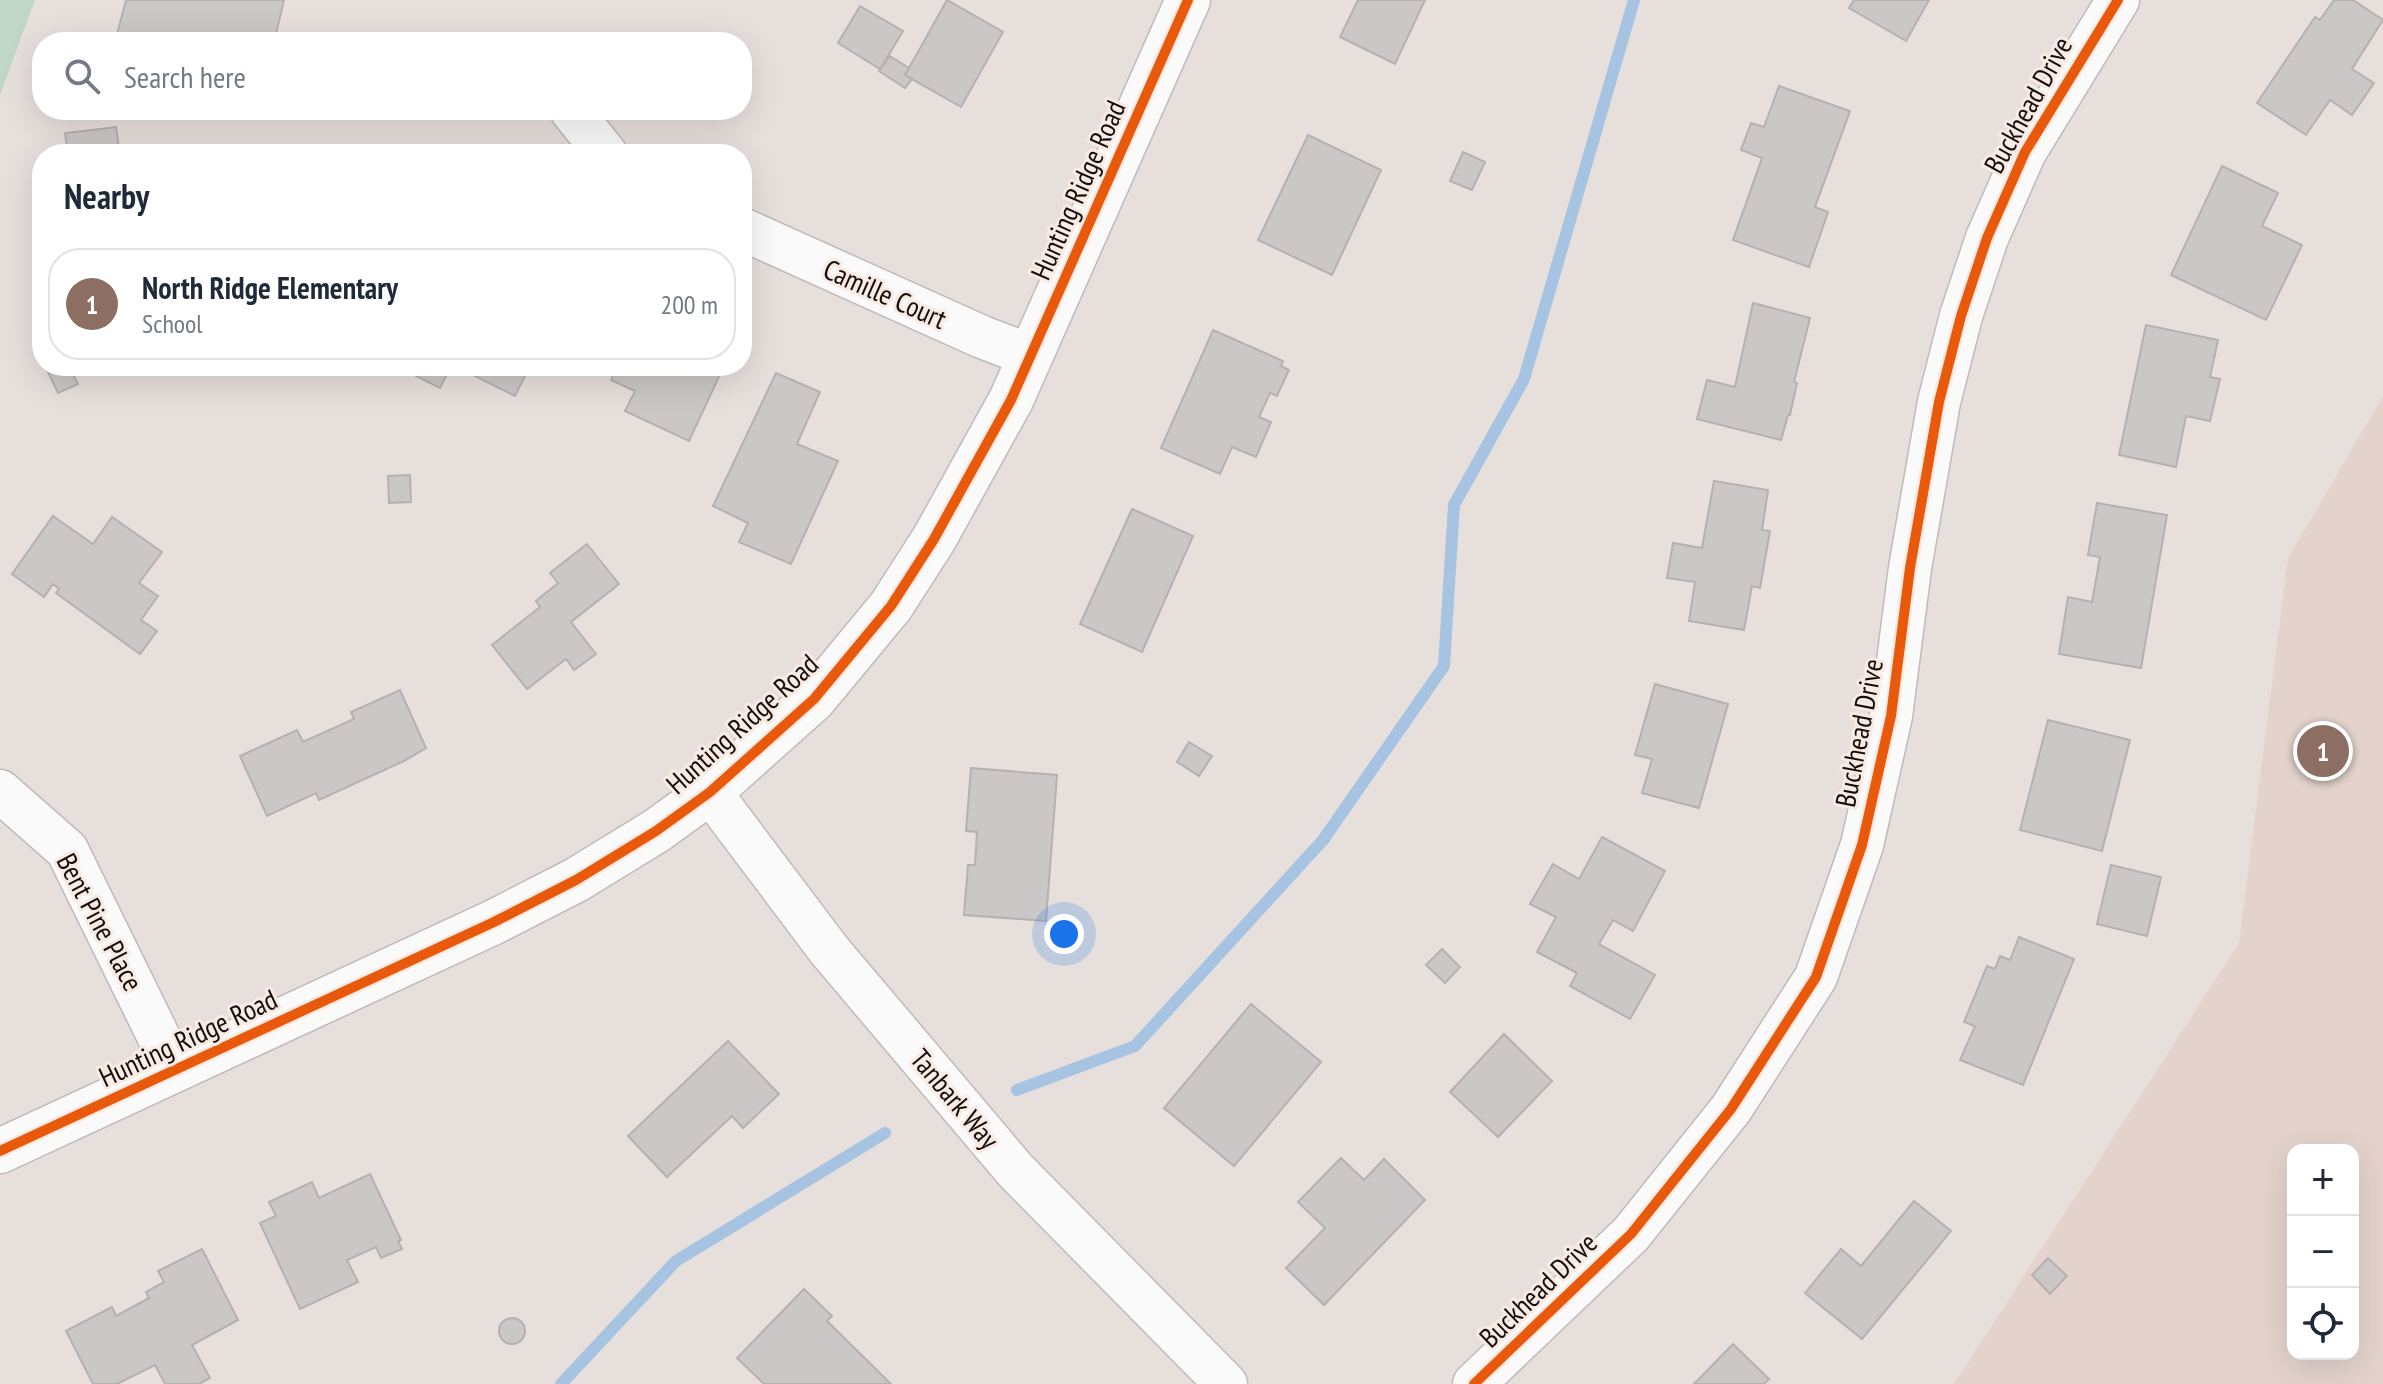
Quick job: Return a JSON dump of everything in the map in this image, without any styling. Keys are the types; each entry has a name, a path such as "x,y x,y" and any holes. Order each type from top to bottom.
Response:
{"street":[{"name":"Hunting Ridge Road","path":"0,1151 494,922 576,880 656,831 710,792 814,699 891,606 934,539 1011,400 1188,0"},
{"name":"Buckhead Drive","path":"1474,1384 1631,1234 1731,1109 1816,977 1862,845 1888,731 1939,402 1961,316 1987,238 2025,152 2118,0"},
{"path":"579,120 598,144"},
{"name":"Camille Court","path":"752,234 968,331 1029,355"},
{"name":"Bent Pine Place","path":"0,791 67,850 175,1070"},
{"name":"Tanbark Way","path":"710,792 829,950 1015,1170 1226,1384"}],"shaded area":[{"path":"2383,396 2383,1384 1954,1384 2239,943 2288,558"}],"green space":[{"path":"0,0 35,0 0,95"}],"building":[{"path":"126,0 284,0 276,32 118,32"},
{"path":"947,0 1003,32 961,107 905,75"},
{"path":"1358,0 1425,0 1395,64 1340,37"},
{"path":"1854,0 1929,0 1906,41 1849,8"},
{"path":"2334,0 2353,0 2383,20 2352,69 2374,83 2352,115 2330,100 2306,135 2257,103 2315,17 2320,20"},
{"path":"860,6 903,31 880,69 838,43"},
{"path":"890,56 909,68 905,75 912,79 905,88 879,71"},
{"path":"1779,86 1850,111 1815,207 1828,212 1809,267 1733,240 1762,158 1741,150 1751,123 1764,127"},
{"path":"116,127 119,144 67,144 65,133"},
{"path":"1308,135 1381,170 1332,275 1258,240"},
{"path":"1463,152 1485,162 1472,190 1450,181"},
{"path":"2222,166 2278,193 2262,226 2302,245 2266,320 2171,275"},
{"path":"1753,303 1810,318 1794,382 1797,383 1790,415 1781,440 1697,419 1707,380 1735,387"},
{"path":"2146,325 2218,340 2210,377 2220,379 2210,421 2186,416 2176,467 2119,455"},
{"path":"1213,330 1283,361 1281,366 1289,370 1277,396 1270,393 1259,417 1271,422 1256,457 1232,447 1220,474 1161,448"},
{"path":"776,373 820,392 797,444 838,461 791,564 739,542 748,523 713,506"},
{"path":"50,376 74,376 78,384 58,393"},
{"path":"416,376 446,376 440,388"},
{"path":"475,376 525,376 515,396"},
{"path":"613,376 719,376 689,441 625,411 635,391 611,380"},
{"path":"410,475 411,502 389,503 388,476"},
{"path":"1714,481 1768,490 1762,530 1770,531 1760,588 1752,586 1744,630 1689,621 1695,582 1667,578 1673,543 1702,548"},
{"path":"2097,503 2167,515 2141,668 2059,654 2068,597 2092,602 2100,557 2088,555"},
{"path":"1132,509 1193,536 1142,652 1080,624"},
{"path":"53,516 93,544 112,517 162,552 139,583 158,596 141,620 157,631 140,654 56,593 59,589 53,584 44,597 12,574"},
{"path":"587,544 619,584 571,622 596,654 574,670 566,659 527,689 492,645 540,607 536,601 558,583 550,573"},
{"path":"1655,684 1728,704 1699,808 1642,793 1652,759 1635,755"},
{"path":"400,690 426,748 319,800 316,793 267,816 240,756 297,730 303,742 354,719 351,712"},
{"path":"2048,720 2130,740 2102,851 2020,830"},
{"path":"1189,742 1212,756 1199,776 1177,762"},
{"path":"971,768 1057,775 1046,921 964,915 968,865 975,865 977,832 966,831"},
{"path":"1602,837 1665,871 1633,931 1613,920 1599,944 1655,975 1630,1019 1570,986 1577,973 1537,952 1556,917 1530,904 1553,864 1579,879"},
{"path":"2111,865 2161,877 2147,936 2097,924"},
{"path":"2019,937 2074,959 2023,1085 1960,1060 1975,1026 1964,1022 1987,966 1995,969 2000,956 2010,960"},
{"path":"1442,949 1460,967 1445,983 1426,965"},
{"path":"1251,1004 1321,1062 1234,1166 1164,1108"},
{"path":"1504,1034 1552,1081 1498,1137 1450,1092"},
{"path":"728,1041 779,1094 743,1128 732,1116 667,1177 628,1136"},
{"path":"1341,1158 1364,1180 1384,1159 1425,1200 1324,1305 1286,1268 1325,1228 1298,1202"},
{"path":"370,1174 401,1240 398,1241 402,1249 381,1258 376,1247 347,1260 358,1282 300,1309 260,1223 276,1216 269,1202 312,1182 319,1198"},
{"path":"1914,1201 1951,1231 1862,1339 1805,1293 1841,1249 1861,1266"},
{"path":"202,1249 238,1320 192,1345 210,1378 199,1384 165,1384 155,1365 117,1384 93,1384 66,1331 112,1307 116,1316 149,1298 146,1292 164,1282 158,1271"},
{"path":"2048,1258 2067,1276 2050,1294 2032,1275"},
{"path":"804,1289 832,1316 827,1321 891,1384 764,1384 737,1358"},
{"path":"512,1318 521,1322 525,1331 521,1340 512,1344 503,1340 499,1331 503,1322"},
{"path":"1733,1344 1769,1379 1764,1384 1694,1384"}],"waterway":[{"path":"1017,1090 1135,1046 1323,840 1444,666 1454,505 1524,379 1634,0"},
{"path":"561,1384 676,1261 885,1133"}],"cycle path":[{"path":"0,1151 494,922 576,880 656,831 710,792 814,699 891,606 934,539 1011,400 1188,0"},
{"path":"1474,1384 1631,1234 1731,1109 1816,977 1862,845 1891,716 1910,568 1939,402 1961,316 1987,238 2025,152 2118,0"}],"place":[{"name":"North Ridge Elementary","path":"2323,751"}]}
